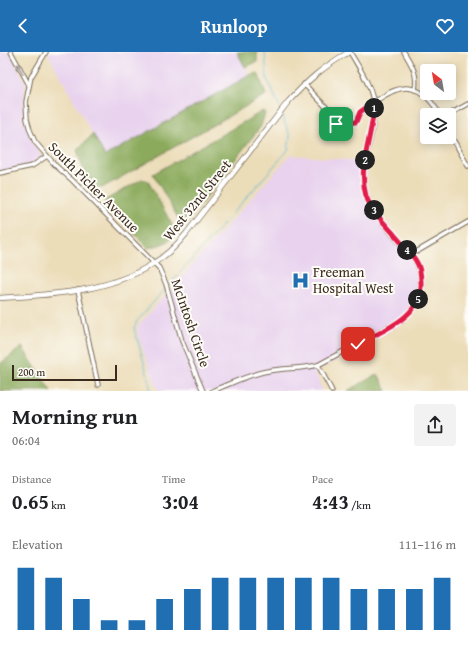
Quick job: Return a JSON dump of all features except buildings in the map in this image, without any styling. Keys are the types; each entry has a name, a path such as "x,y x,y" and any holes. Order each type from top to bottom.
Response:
{"main road":[{"name":"West 32nd Street","path":"0,298 78,290 121,280 140,272 154,263 171,250 186,234 283,108 304,84 327,65 350,52"}],"street":[{"path":"11,52 29,85"},
{"name":"South Picher Avenue","path":"46,52 31,77 26,102 28,122 35,142 47,156 154,263"},
{"path":"212,391 258,373 318,365 398,322 408,314 416,303 421,288 420,271 415,260 375,212 366,196 363,168 373,120 374,102 367,82 350,52"},
{"path":"404,52 415,73 417,82 415,90"},
{"path":"304,84 328,109 336,124 356,122 360,112 374,102 396,90 405,88 422,93 431,100 436,108"},
{"path":"456,111 468,104"},
{"path":"456,144 468,166"},
{"path":"0,173 32,166 47,156"},
{"path":"411,255 468,222"},
{"name":"McIntosh Circle","path":"154,263 164,278 182,341 203,391"},
{"path":"78,290 98,385"},
{"path":"318,365 332,391"}],"shaded area":[{"path":"0,52 10,52 26,83 24,116 30,137 41,156 40,159 31,165 0,171"},
{"path":"47,52 237,52 250,75 105,157"},
{"name":"Freeman Hospital West","path":"290,155 350,160 367,168 366,183 370,199 377,212 409,249 422,270 423,289 420,301 411,315 400,325 315,372 323,391 158,391 138,336 137,327"}],"green space":[{"path":"237,52 257,52 257,62 245,67"},
{"path":"258,73 266,95 102,188 87,181 77,150 93,134 105,156 250,75"},
{"path":"263,111 265,113 261,126 183,227 153,174"},
{"path":"142,179 148,181 176,232 172,239 160,245 148,248 104,201"},
{"path":"22,347 51,391 0,391 0,364"},
{"path":"378,374 387,391 347,391"}],"waterway":[{"path":"265,52 267,79 280,108"},
{"path":"232,214 288,150 290,136 282,115"},
{"path":"169,285 228,219"},
{"path":"151,391 134,328 137,321 165,289"}],"place":[{"name":"Freeman Hospital West","path":"300,280"}],"route":[{"path":"336,124 356,122 360,112 374,102 373,120 363,168 366,196 375,212 415,260 420,271 421,288 413,309 403,319 358,344"}]}
